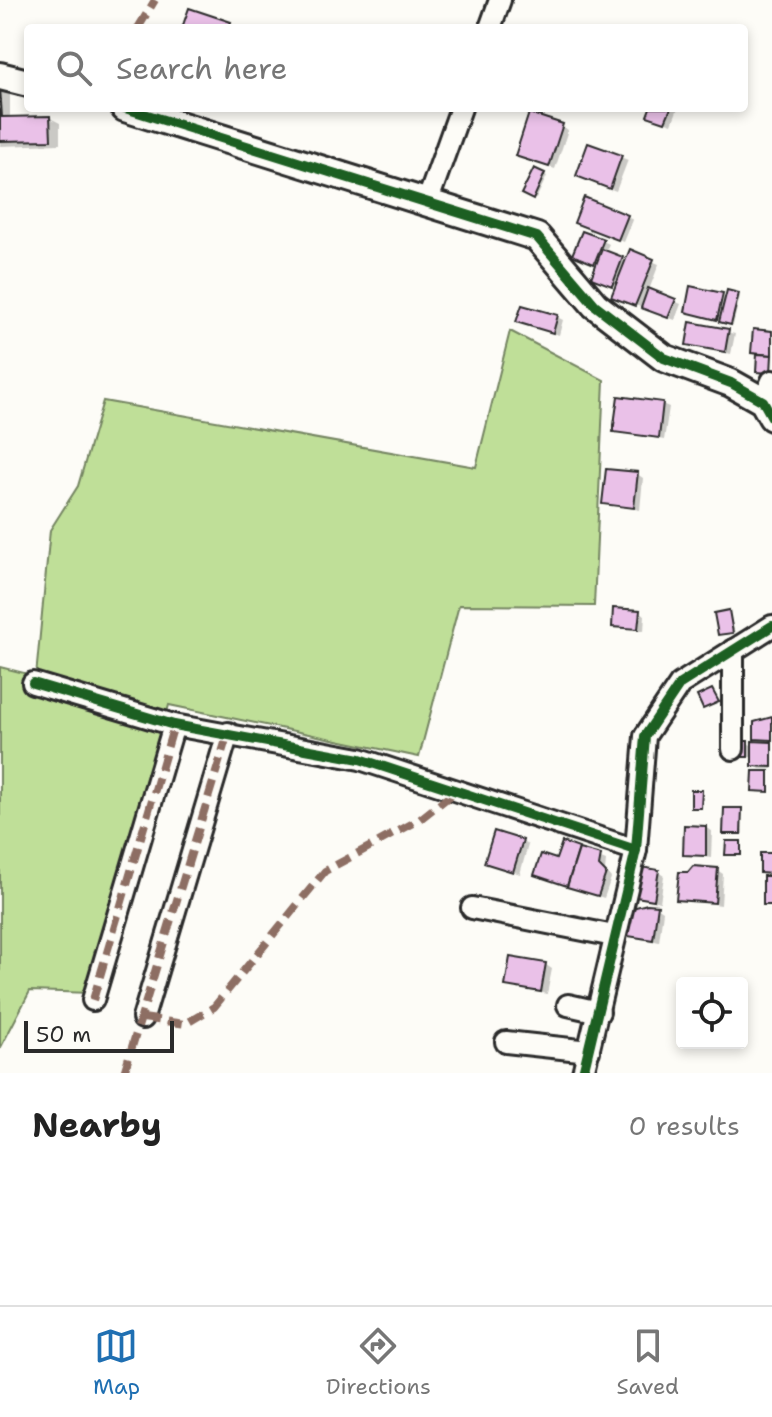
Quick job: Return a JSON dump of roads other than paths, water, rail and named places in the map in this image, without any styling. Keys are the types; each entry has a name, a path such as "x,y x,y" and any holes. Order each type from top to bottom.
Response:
{"street":[{"path":"491,24 500,0"},
{"path":"0,76 24,82"},
{"path":"138,112 428,200 537,237 595,305 664,358 769,400"},
{"path":"428,200 460,112"},
{"path":"583,1073 636,850 645,736 680,684 772,626"},
{"path":"733,650 733,749"},
{"path":"33,683 174,725 360,759 636,850"},
{"path":"93,1000 174,725"},
{"path":"143,1018 228,733"},
{"path":"472,908 614,936"},
{"path":"568,1005 599,1012"},
{"path":"506,1042 589,1051"}]}
